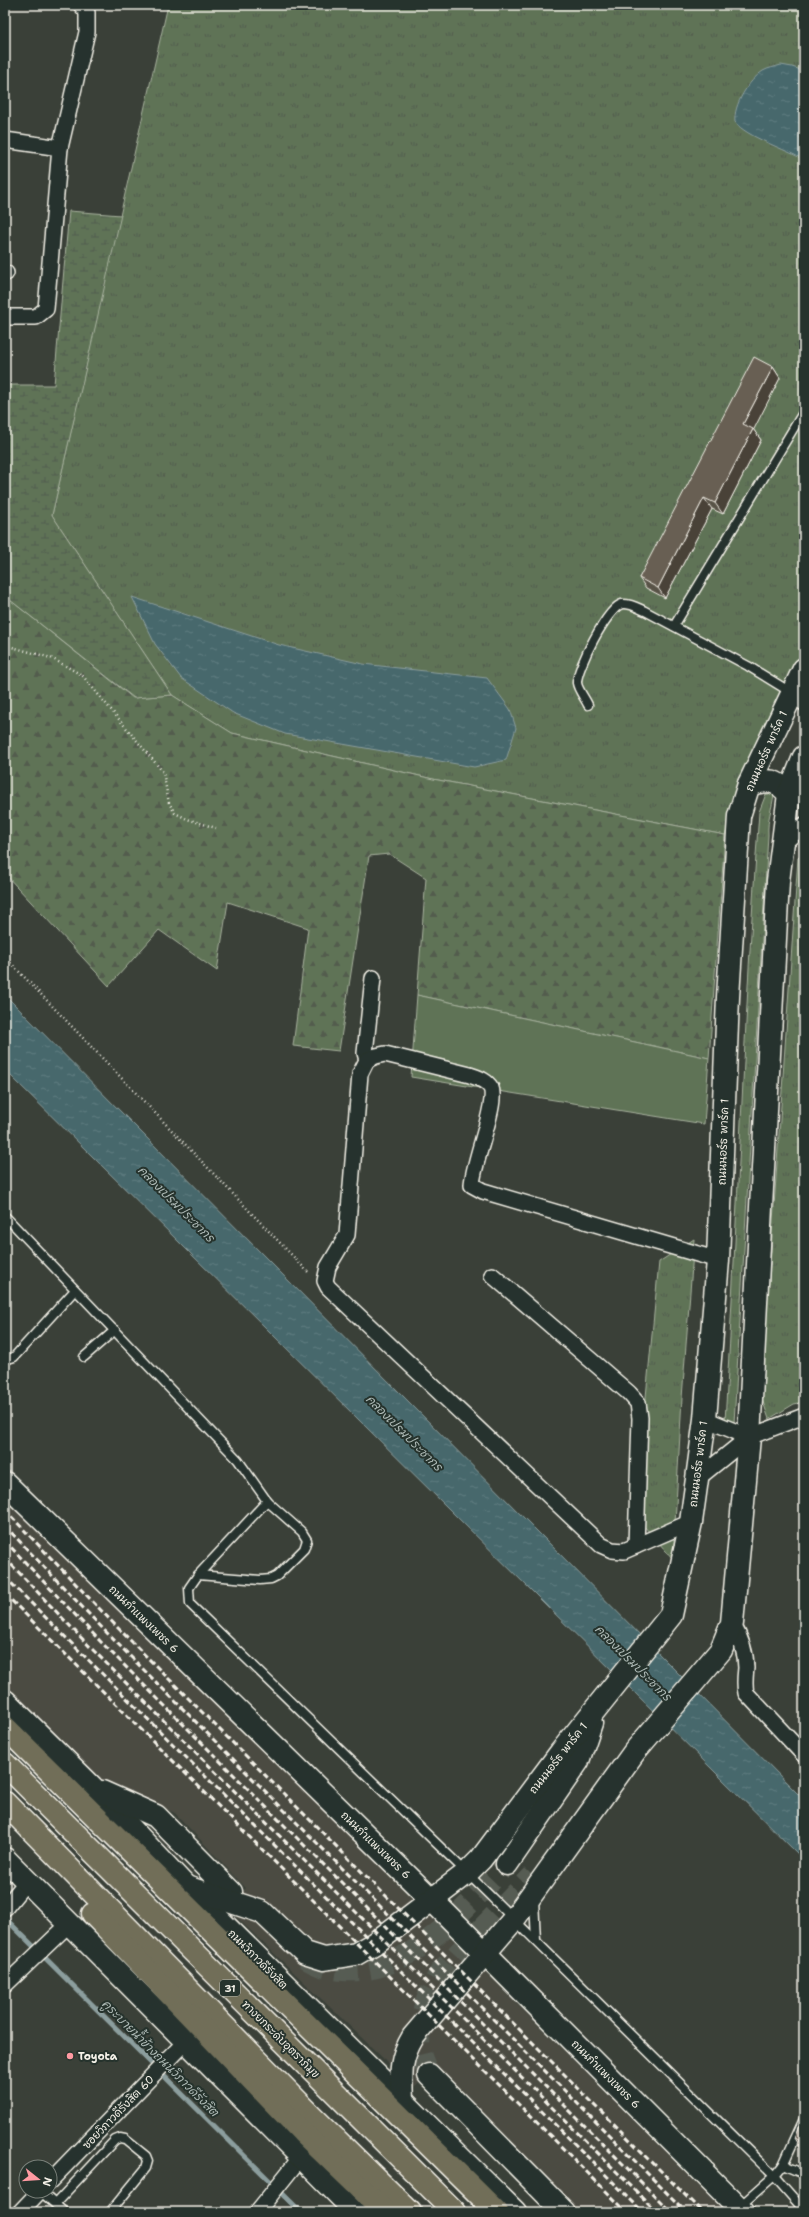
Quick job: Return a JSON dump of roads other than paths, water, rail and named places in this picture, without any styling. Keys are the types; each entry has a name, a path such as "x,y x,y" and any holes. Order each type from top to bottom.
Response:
{"highway":[{"name":"ถนนวิภาวดีรังสิต","path":"5,1726 497,2212"},
{"name":"ทางยกระดับอุตราภิมุข","path":"5,1764 455,2212"},
{"path":"5,1803 312,2116 410,2212"},
{"path":"5,1823 302,2132 385,2212"}],"main road":[{"name":"ถนนนอร์ธ พาร์ค 1","path":"186,1887 262,1912 305,1952 324,1959 356,1954 375,1943 467,1873 481,1859 561,1752 594,1713 671,1615 691,1522 697,1479 718,1260 728,997 739,816 749,784 798,698 804,669"},
{"path":"402,2101 401,2065 405,2050 430,2017 440,2009 514,1920 533,1884 635,1751 721,1650 732,1623 749,1437 778,881 789,794 804,757"},
{"path":"749,784 768,780 780,783 789,794"},
{"name":"ถนนกำแพงเพชร 6","path":"5,1483 486,1953 740,2210"},
{"name":"ถนนวิภาวดีรังสิต","path":"5,1701 92,1787 186,1887 515,2212"},
{"path":"507,1864 578,1761 594,1713"},
{"path":"92,1787 156,1816 231,1892"},
{"path":"5,1859 356,2212"},
{"path":"428,2075 564,2212"}],"street":[{"path":"5,317 36,318 46,309 60,148 87,32 86,12 81,5"},
{"path":"5,140 60,148"},
{"path":"782,845 804,825"},
{"path":"367,1060 365,1053 373,978"},
{"path":"691,1522 624,1551 612,1550 601,1545 328,1287 325,1281 328,1267 347,1235 360,1074 367,1060 385,1054 470,1075 483,1080 490,1088 493,1103 472,1172 472,1185 483,1191 718,1260"},
{"path":"492,1275 629,1392 638,1403 640,1418 636,1546"},
{"path":"697,1479 749,1437 804,1416"},
{"path":"704,1418 749,1437"},
{"path":"732,1623 740,1636 745,1649 746,1668 744,1684 746,1693 804,1755"},
{"path":"8,1904 27,1881"},
{"path":"5,1985 70,1923"},
{"name":"ซอยวิภาวดีรังสิต 60","path":"58,2173 186,2041"},
{"path":"257,2212 301,2156"},
{"path":"20,2212 32,2199"}],"lane":[{"path":"674,626 804,411"},
{"path":"588,705 577,684 578,674 611,610 621,604 632,604 674,626 766,676 798,698"},
{"path":"5,1216 238,1460 267,1501 302,1532 307,1540 304,1549 277,1576 271,1579 260,1580 198,1575"},
{"path":"5,1360 14,1357 75,1290"},
{"path":"84,1357 114,1330"},
{"path":"267,1501 198,1575 189,1588 190,1604 536,1941 774,2176 804,2210"},
{"path":"533,1884 536,1941"},
{"path":"740,2210 783,2165 804,2119"},
{"path":"55,2204 115,2140 120,2138 126,2139 146,2156 148,2161 146,2168 110,2212"},
{"path":"783,2165 804,2174"},
{"path":"49,2199 63,2212"}],"water":[{"path":"781,65 804,71 804,160 757,138 748,133 735,122 735,115 739,101 752,80 763,71"},
{"path":"132,597 279,645 363,664 487,678 510,709 516,728 506,760 474,767 285,734 233,713 181,678 155,644"},
{"name":"คลองเปรมประชากร","path":"5,995 804,1800 804,1860 5,1070"}],"waterway":[{"name":"คูระบายน้ำข้างถนนวิภาวดีรังสิต","path":"5,1918 301,2212"}],"tunnel":[{"path":"306,1958 323,1967 343,1970 368,1969 391,1962 413,1951 434,1936 473,1900 507,1864"},
{"path":"429,2075 422,2061 419,2041 421,2020 431,1989 441,1971 533,1876"}],"railway":[{"path":"5,1510 117,1627 702,2212"},
{"path":"5,1526 109,1635 686,2212"},
{"path":"5,1541 101,1642 671,2212"},
{"path":"5,1558 93,1650 657,2212"},
{"path":"5,1577 643,2212"},
{"path":"5,1594 627,2212"}],"place":[{"name":"Toyota","path":"70,2056"}]}
